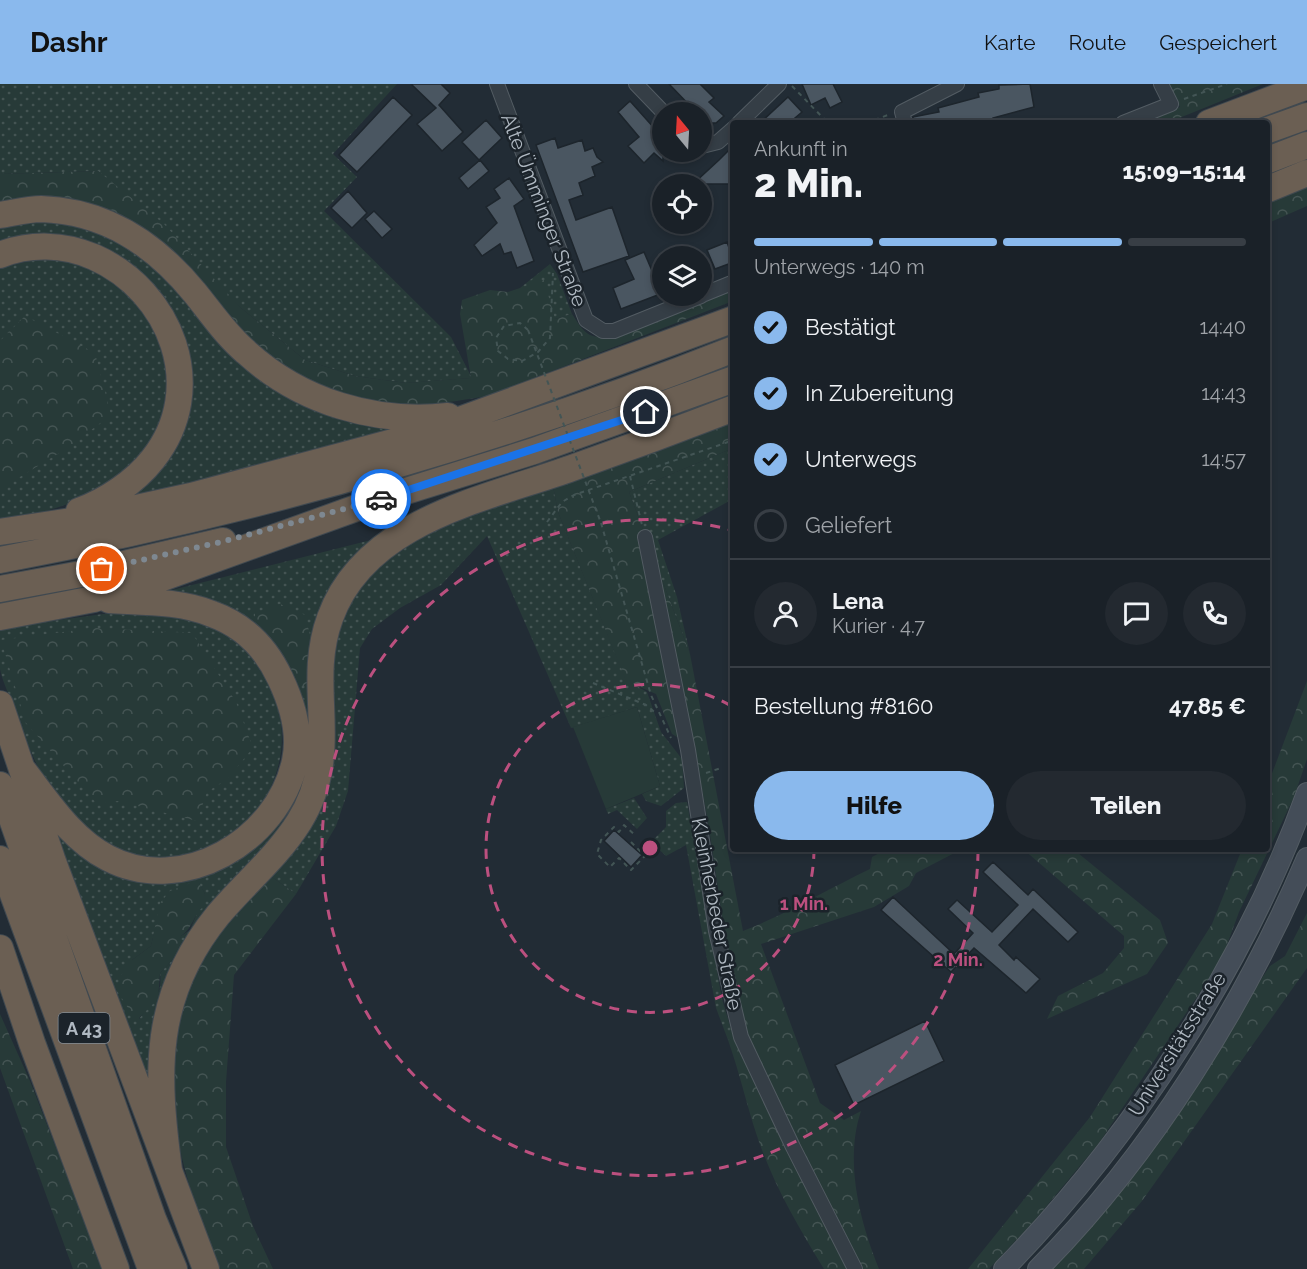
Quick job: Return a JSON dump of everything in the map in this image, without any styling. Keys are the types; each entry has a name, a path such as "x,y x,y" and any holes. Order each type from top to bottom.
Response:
{"highway":[{"path":"1217,120 1307,86"},
{"path":"1270,129 1307,116"},
{"path":"1270,159 1307,145"},
{"path":"1270,188 1307,173"},
{"path":"0,215 39,209 78,214 124,230 150,247 171,266 221,328 246,353 286,383 308,394 374,415 422,419 476,413"},
{"path":"0,255 27,247 46,246 70,248 106,262 135,282 148,295 160,312 178,358 177,398 173,418 154,459 115,493 82,510 30,527"},
{"path":"0,532 91,518 191,496 419,435 607,368 730,321"},
{"path":"0,560 127,536 368,475 488,438 730,350"},
{"path":"3,617 94,599 165,577 384,498 545,447 730,380"},
{"path":"168,1170 160,1101 160,1068 165,1023 172,997 192,953 205,933 280,849 308,805 321,766 324,742 320,669 322,646 330,618 353,577 396,539 434,517 478,499 657,438 730,410"},
{"path":"0,589 81,574 225,541 384,498"},
{"path":"23,770 68,828 87,845 116,861 145,870 181,869 207,863 231,850 251,835 270,814 286,787 295,762 297,739 294,717 288,694 276,669 263,649 247,633 211,613 190,608 94,599"},
{"path":"0,704 52,859 206,1269"},
{"name":"A 43","path":"0,785 145,1197 174,1269"},
{"name":"A 43","path":"0,859 151,1269"},
{"path":"0,948 32,1043 116,1269"},
{"path":"0,989 32,1043"}],"main road":[{"name":"Universitätsstraße","path":"1004,1269 1059,1209 1106,1152 1177,1051 1240,942 1296,822 1307,793"},
{"name":"Universitätsstraße","path":"1038,1269 1112,1184 1180,1089 1243,988 1291,896 1307,858"}],"street":[{"name":"Alte Ümminger Straße","path":"497,84 582,313 594,327 603,331 630,325 676,306"},
{"path":"636,84 653,102"},
{"path":"742,120 779,84"},
{"path":"904,118 957,84"},
{"path":"1131,120 1171,104 1161,84"},
{"path":"712,144 718,142 730,132"},
{"name":"Alte Ümminger Straße","path":"712,291 730,284"},
{"name":"Kleinherbeder Straße","path":"645,537 688,750 716,931 741,1037 793,1147 855,1269"}],"path":[{"path":"790,84 825,120"},
{"path":"1171,104 1227,84"},
{"path":"889,120 904,118"},
{"path":"561,256 552,275 550,338 545,346 522,362 508,359 498,351 496,338 504,326 520,323 528,330 601,523 659,715 670,738 688,750"},
{"path":"548,522 562,502 574,495 730,441"},
{"path":"630,476 645,537"},
{"path":"593,683 646,705 659,715"},
{"path":"692,777 721,768"},
{"path":"631,842 645,856 631,870 619,858 610,867 597,854 601,840 614,827 619,832 624,825 636,836"}],"green space":[{"path":"0,84 397,84 333,154 357,177 324,211 451,337 472,378 406,383 355,376 305,360 241,308 98,171 0,174"},
{"path":"1167,84 1263,84 1174,120 1148,120 1180,107"},
{"path":"98,171 164,224 241,308 305,360 355,376 406,383 471,378 460,314 462,300 490,290 508,292 544,280 555,319 572,314 587,333 602,337 639,329 696,306 712,306 712,299 730,290 730,302 487,396 420,405 373,403 324,389 279,365 258,350 224,315 177,257 164,244 134,222 103,209 89,206 59,203 0,204 0,174"},
{"path":"1307,182 1307,206 1270,222 1270,197"},
{"path":"48,214 102,226 401,428 118,501 184,391 122,265 0,249 0,220"},
{"path":"34,260 79,263 107,276 130,294 148,317 160,343 165,371 165,400 157,428 142,455 114,481 96,492 58,507 0,521 0,268"},
{"path":"550,264 557,274 572,314 555,319 520,288"},
{"path":"25,316 95,353 111,415 66,449 0,489 0,341"},
{"path":"730,418 730,449 629,492 690,654 743,931 870,869 872,857 881,852 956,852 916,873 909,886 874,907 761,944 820,1103 844,1120 861,1111 854,1150 856,1191 860,1212 879,1269 824,1269 777,1186 756,1133 728,1040 748,1035 730,960 705,806 688,731 677,737 672,734 656,694 626,681 558,512 553,486"},
{"path":"730,449 730,501 658,540 677,597 690,654 629,492"},
{"path":"553,486 558,512 626,680 647,692 661,732 682,759 684,788 661,806 646,801 642,794 660,786 637,707 571,728 487,536 441,585 400,608 372,629 360,648 348,791 336,826 296,894 269,875 290,852 331,649 351,594 381,560 444,522"},
{"path":"387,536 344,575 308,783 152,1108 50,823 164,876 287,800 283,664 160,593","holes":["198,881 205,894 190,930 181,936 177,955 160,973 158,994 139,1019 132,960 151,946 161,903"]},
{"path":"280,604 305,615 311,639 309,686 296,686 255,627 255,613"},
{"path":"145,613 202,624 220,631 235,641 254,660 264,675 280,718 281,752 272,785 254,814 230,837 200,852 167,859 131,854 111,846 85,827 62,804 53,793 33,756 0,669 0,628 103,614"},
{"path":"94,628 192,633 236,702 253,748 227,779 207,792 197,821 118,801 97,804 26,723 1,640"},
{"path":"1307,681 1307,759 1294,797 1270,847 1270,779"},
{"path":"637,707 660,786 606,809 573,727"},
{"path":"634,798 647,818 637,829 617,810 608,814 606,809"},
{"path":"687,802 722,999 734,1039 728,1040 716,1008 686,845 666,856 651,842 666,827 666,811 676,803"},
{"path":"1026,852 1077,852 1160,920 1168,943 1147,974 1047,1019 1058,996 1103,973 1124,948 1124,936"},
{"path":"1241,852 1268,852 1239,912 1221,961 1099,1143 1034,1221 989,1269 968,1269 1090,1117 1212,924"},
{"path":"269,875 296,894 234,975 226,1082 226,1147 253,1226 273,1269 217,1269 190,1189 173,1108 171,1068 175,1028 186,988 206,948"},
{"path":"198,880 205,894 204,906 181,936 177,955 160,973 158,999 136,1021 118,992 119,978 132,960 151,946 160,903 170,891"},
{"path":"1307,913 1307,968 1142,1201 1084,1269 1050,1269 1204,1065 1270,966 1285,956"},
{"path":"0,1014 30,1081 103,1269 73,1269 0,1068"}],"building":[{"path":"411,84 441,84 450,93 439,105 463,132 442,151 417,124 436,108"},
{"path":"669,84 700,84 714,98 709,102 686,102"},
{"path":"802,84 833,84 842,102 830,108 825,98 811,105"},
{"path":"1030,84 1034,107 993,118 994,120 914,120 913,117 939,112 938,108 979,97 978,93 999,89 999,85"},
{"path":"393,97 412,115 357,172 339,155"},
{"path":"788,97 802,112 793,120 763,120"},
{"path":"630,101 652,126 652,155 644,163 628,146 639,137 618,112"},
{"path":"712,105 724,116 716,123 712,123"},
{"path":"486,120 502,138 479,160 462,142"},
{"path":"555,138 558,148 582,140 585,151 593,148 597,157 603,162 592,167 595,176 579,183 583,195 569,200 576,220 612,207 629,256 583,272 536,145"},
{"path":"730,149 730,184 712,184 712,174 704,174"},
{"path":"480,160 489,171 468,189 459,178"},
{"path":"509,178 524,199 514,206 534,261 517,268 511,252 504,254 500,244 482,256 474,245 497,223 486,207 500,198 494,189"},
{"path":"348,191 367,213 352,228 331,208"},
{"path":"374,211 392,229 382,238 365,219"},
{"path":"727,242 730,263 715,269 712,262 712,248"},
{"path":"644,252 652,271 652,297 621,309 613,288 634,279 625,260"},
{"path":"614,830 642,855 631,867 604,841"},
{"path":"993,862 1028,895 1033,889 1078,932 1068,942 1033,909 999,945 1014,960 1016,957 1040,979 1026,993 974,948 951,972 881,910 893,897 954,954 973,933 948,909 957,900 992,932 1018,905 983,872"},
{"path":"925,1021 944,1061 854,1105 835,1065"}],"way so far":[{"path":"102,569 225,541 381,499"}],"route":[{"path":"381,499 534,451 646,412"}]}
